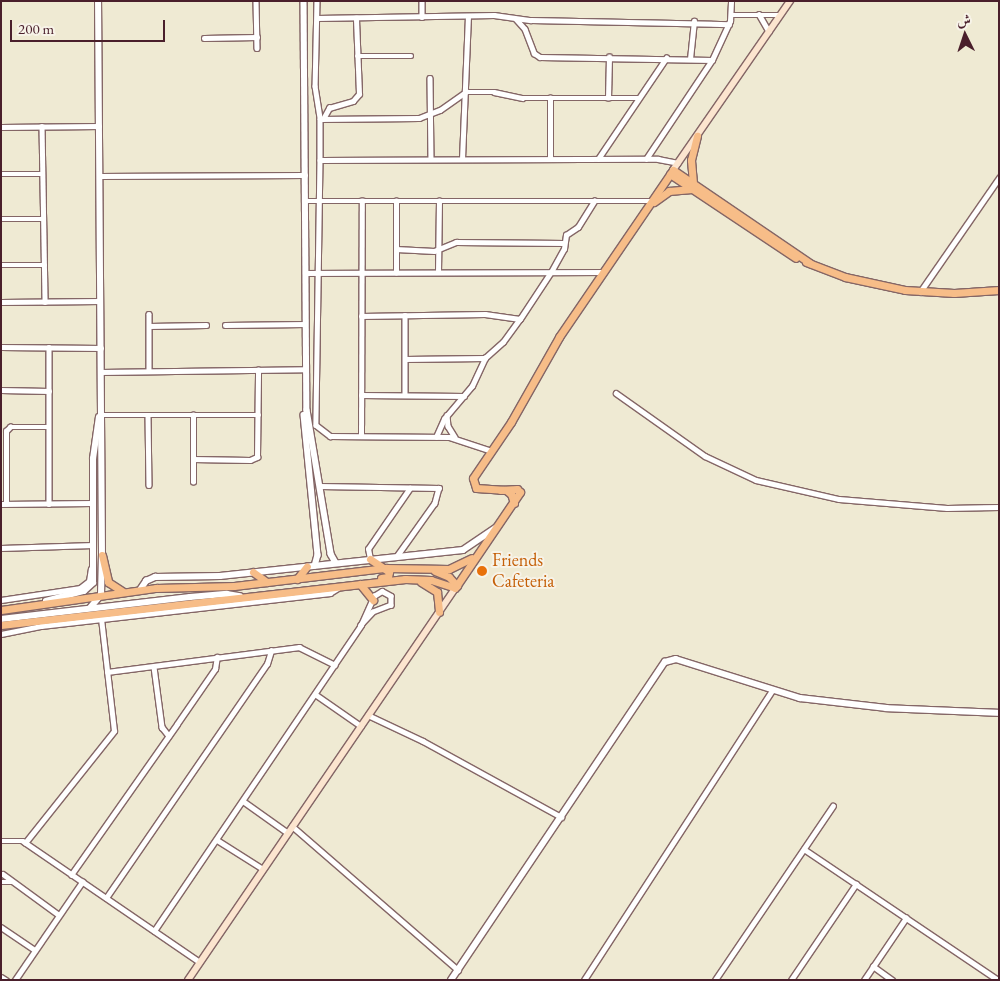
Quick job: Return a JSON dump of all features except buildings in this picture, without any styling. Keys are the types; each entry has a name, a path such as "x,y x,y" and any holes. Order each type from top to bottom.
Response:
{"main road":[{"path":"188,980 514,502 520,490 480,490 472,483 559,337 790,1"},
{"path":"693,186 691,164 697,136"},
{"path":"674,169 693,186 810,263 858,280 920,292 999,290"},
{"path":"650,204 669,191 693,186"},
{"path":"500,490 511,494 514,502"},
{"path":"1,610 46,601 140,590 267,582 386,568 454,568 478,553"},
{"path":"102,555 108,582 124,592"},
{"path":"364,584 388,577 386,568 370,559"},
{"path":"297,579 307,566"},
{"path":"410,568 445,575 456,587"},
{"path":"253,572 267,582"},
{"path":"1,633 3,623 197,604 240,596 424,579 456,587"},
{"path":"386,582 418,582 431,585 438,595 439,612"},
{"path":"364,584 373,600"}],"street":[{"path":"90,608 101,595 102,555 103,415 101,390 98,1"},
{"path":"256,1 257,48"},
{"path":"304,1 306,451 316,529 318,555 315,566"},
{"path":"317,1 315,86 321,119 316,426 326,435 456,438 492,451"},
{"path":"422,1 422,17"},
{"path":"646,159 712,60 729,24 730,1"},
{"path":"317,18 468,17 488,14 514,18 694,21 729,24"},
{"path":"759,14 769,31"},
{"path":"730,15 780,15"},
{"path":"462,159 468,17"},
{"path":"321,119 331,106 351,102 358,96 356,18"},
{"path":"514,18 525,29 534,53 540,57 712,60"},
{"path":"690,59 694,21"},
{"path":"204,38 257,37"},
{"path":"357,56 411,56"},
{"path":"608,98 609,57"},
{"path":"598,159 666,58"},
{"path":"430,78 431,159"},
{"path":"321,119 412,118 430,115 466,92 550,98 639,98"},
{"path":"550,98 550,159"},
{"path":"42,126 45,302"},
{"path":"1,127 99,126"},
{"path":"320,160 646,159 674,169"},
{"path":"1,174 43,174"},
{"path":"99,176 305,175"},
{"path":"920,292 999,178"},
{"path":"304,200 594,200 650,204"},
{"path":"361,436 362,200"},
{"path":"396,200 396,273"},
{"path":"436,437 447,415 464,396 485,358 505,340 552,272 566,235 578,227 594,200"},
{"path":"438,272 439,201"},
{"path":"1,219 44,219"},
{"path":"396,249 426,252 456,242 564,243"},
{"path":"1,265 45,265"},
{"path":"305,273 603,272"},
{"path":"1,302 100,301"},
{"path":"149,314 149,372"},
{"path":"361,316 485,314 520,319"},
{"path":"405,315 405,395"},
{"path":"225,325 305,324"},
{"path":"149,326 206,325"},
{"path":"1,347 101,348"},
{"path":"49,347 49,504"},
{"path":"405,359 485,358"},
{"path":"101,372 306,369"},
{"path":"193,459 256,458 259,453 258,370"},
{"path":"1,390 49,391"},
{"path":"46,601 91,587 94,555 92,503 94,451 101,390"},
{"path":"306,391 331,556 336,563"},
{"path":"616,393 705,456 756,480 838,500 947,508 999,507"},
{"path":"361,395 464,396"},
{"path":"103,415 259,415"},
{"path":"148,415 149,485"},
{"path":"193,415 193,482"},
{"path":"447,415 448,426 456,438"},
{"path":"49,427 16,428 10,432 4,447 4,504 92,503"},
{"path":"320,486 439,488 435,503 398,555"},
{"path":"370,559 368,549 410,488"},
{"path":"316,529 321,553 325,555 328,551 326,527"},
{"path":"140,590 153,578 253,572 398,555 463,550 496,528"},
{"path":"1,548 94,545"},
{"path":"1,600 83,587 89,581 94,555"},
{"path":"1,633 197,604 330,593 339,586"},
{"path":"154,931 335,665 361,625 373,600 382,591 388,593 392,601 388,608 375,611 361,625"},
{"path":"3,623 90,608 227,594 240,596"},
{"path":"25,843 113,733 101,619"},
{"path":"108,672 302,647 335,665"},
{"path":"106,898 267,664 271,651"},
{"path":"72,875 215,668 217,657"},
{"path":"451,980 665,662 676,660 772,692 862,706 999,713"},
{"path":"154,666 162,727 169,736"},
{"path":"584,980 772,692"},
{"path":"315,694 361,726"},
{"path":"368,715 423,740 561,817"},
{"path":"244,801 288,833"},
{"path":"715,980 833,806"},
{"path":"292,826 458,970"},
{"path":"217,840 263,869"},
{"path":"1,841 25,843 200,962"},
{"path":"804,849 998,980"},
{"path":"3,874 59,915"},
{"path":"1,882 12,882"},
{"path":"15,980 82,882"},
{"path":"790,980 856,884"},
{"path":"864,980 906,918"},
{"path":"1,926 35,950"},
{"path":"873,966 892,980"},
{"path":"1,977 6,980"}],"place":[{"name":"Friends Cafeteria","path":"482,571"}]}
